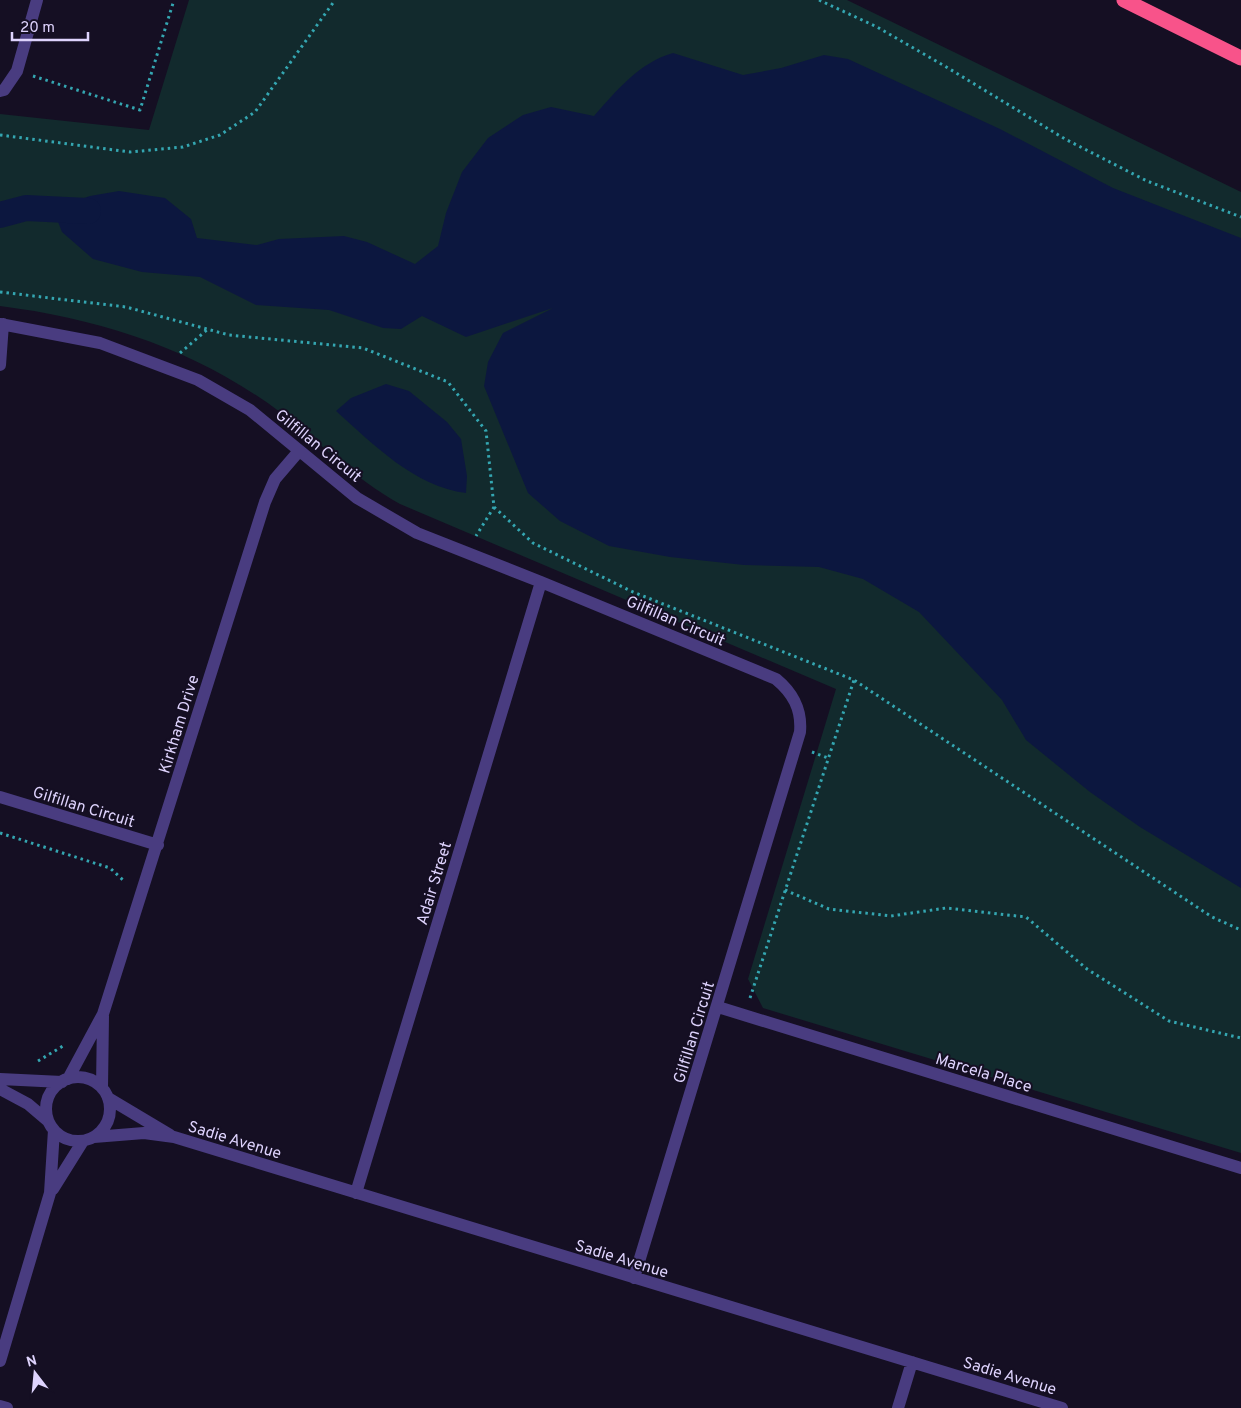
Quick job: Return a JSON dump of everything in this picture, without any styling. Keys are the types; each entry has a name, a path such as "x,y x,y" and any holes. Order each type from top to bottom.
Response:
{"highway":[{"path":"1124,0 1241,58"}],"street":[{"path":"0,90 4,90 17,70 37,0"},
{"path":"0,365 1,324"},
{"name":"Gilfillan Circuit","path":"1,324 100,343 198,380 250,410 357,498 417,533 541,582 776,680 789,690 801,720 800,732 718,1007 634,1278"},
{"name":"Kirkham Drive","path":"65,1080 103,1014 265,502 275,479 299,451"},
{"name":"Adair Street","path":"356,1194 541,582"},
{"name":"Gilfillan Circuit","path":"0,797 158,845"},
{"name":"Marcela Place","path":"718,1007 1241,1168"},
{"name":"Kirkham Drive","path":"103,1014 105,1093"},
{"path":"0,1079 65,1080 83,1078 105,1093 110,1105 108,1120 100,1133 89,1139 50,1193"},
{"path":"0,1361 50,1193 51,1125 46,1108 49,1096 65,1080"},
{"path":"0,1089 28,1104 67,1139 89,1139"},
{"name":"Sadie Avenue","path":"105,1093 174,1137"},
{"name":"Sadie Avenue","path":"89,1139 144,1133 174,1137 1062,1408"},
{"path":"898,1408 912,1362"},
{"path":"0,1406 7,1408"}],"path":[{"path":"17,70 140,110 174,0"},
{"path":"0,134 130,152 183,147 220,135 255,112 335,0"},
{"path":"819,0 877,27 1065,139 1147,181 1241,217"},
{"path":"0,292 126,307 229,335 363,348 448,382 486,431 494,507 465,552"},
{"path":"164,367 208,329"},
{"path":"494,507 533,543 633,592 854,680 1212,917 1241,930"},
{"path":"744,1015 854,680"},
{"path":"0,833 110,868 123,880 120,890"},
{"path":"785,890 829,909 892,916 946,908 1026,917 1087,969 1169,1021 1241,1038"},
{"path":"30,1066 67,1043"}],"green space":[{"path":"189,0 847,0 1241,192 1241,1153 763,1008 748,979 836,689 400,504 367,483 280,412 248,390 216,371 182,355 112,329 75,319 0,306 0,114 149,130"}],"water":[{"path":"673,53 743,75 781,68 824,55 848,59 1000,129 1113,188 1241,238 1241,888 1140,827 1090,792 1026,740 1002,700 919,612 863,579 819,567 744,565 670,557 609,546 560,521 528,493 484,386 488,362 503,333 553,308 466,337 422,316 401,329 383,328 329,310 256,305 200,277 142,272 93,259 62,232 53,209 90,196 119,191 165,198 191,219 197,238 257,245 279,239 344,236 367,242 415,264 438,246 446,213 462,172 488,138 523,115 551,107 594,116 620,87 639,70 661,57"},
{"path":"386,384 409,391 447,422 461,439 467,476 466,493 447,489 412,473 380,450 336,411 351,398"}],"waterway":[{"path":"0,215 26,208 88,211"}]}
